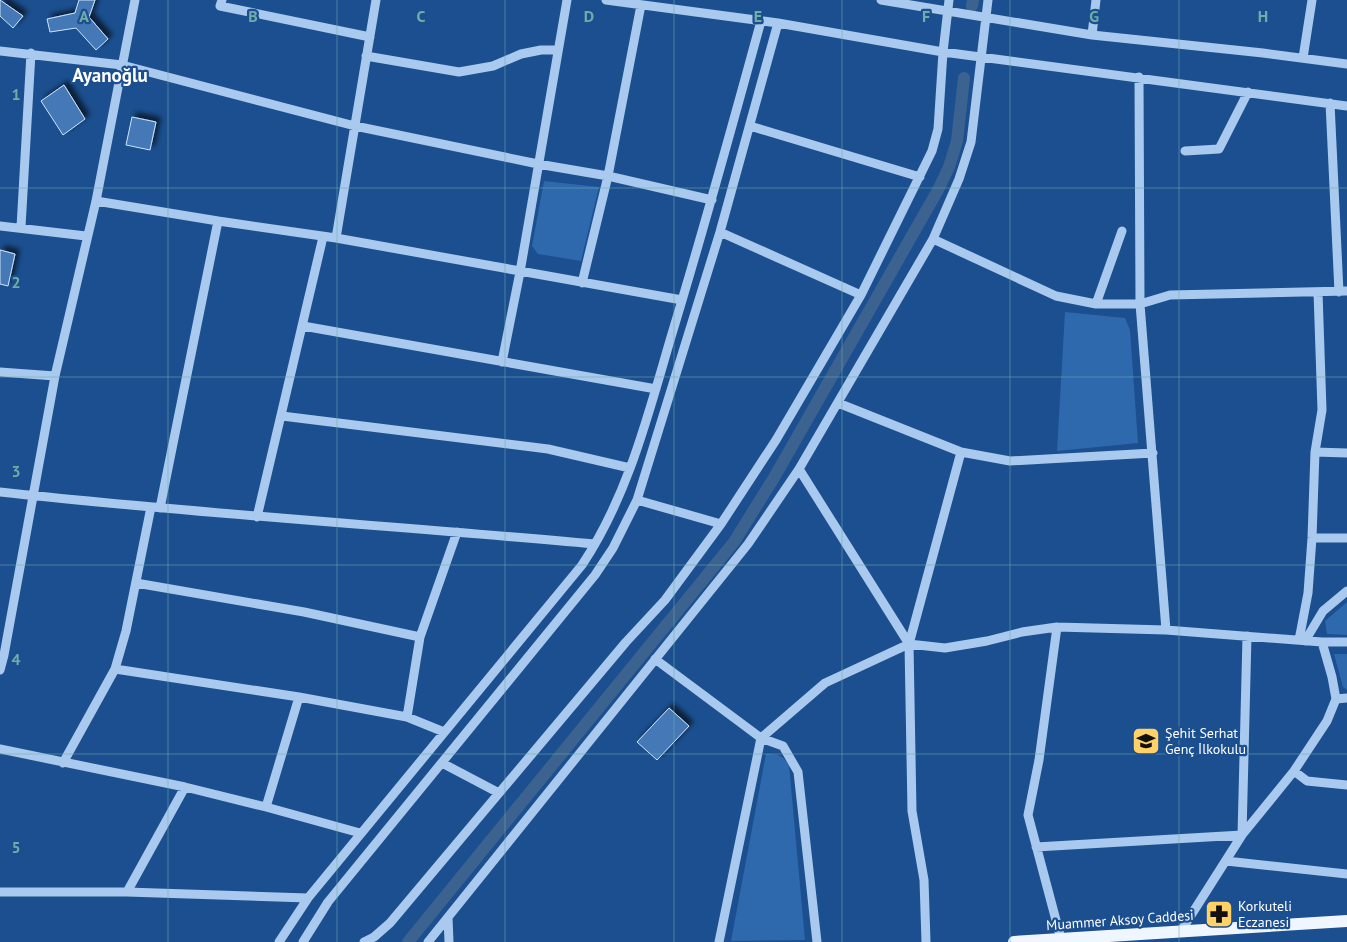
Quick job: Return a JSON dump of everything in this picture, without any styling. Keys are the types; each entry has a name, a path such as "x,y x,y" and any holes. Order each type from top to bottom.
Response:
{"main road":[{"name":"Muammer Aksoy Caddesi","path":"1014,942 1347,921"}],"street":[{"path":"0,670 55,376 86,236 96,201 135,0"},
{"path":"222,0 220,6 370,37"},
{"path":"336,238 376,0"},
{"path":"502,362 520,272 567,0"},
{"path":"606,0 761,21 943,52 1139,76 1347,106"},
{"path":"881,0 1092,35 1347,64"},
{"path":"364,942 379,934 390,923 626,642 665,600 721,524 776,440 861,295 932,151 938,129 943,52 949,0"},
{"path":"428,942 748,544 798,469 838,403 933,239 958,179 971,142 988,0"},
{"path":"1092,35 1096,0"},
{"path":"1303,58 1312,0"},
{"path":"582,283 608,176 640,5"},
{"path":"279,942 308,898 582,564 596,544 621,494 656,389 712,200 761,21"},
{"path":"303,942 328,902 595,575 613,548 637,500 720,232 778,24"},
{"path":"366,56 460,72 493,66 521,54 541,50 558,50"},
{"path":"0,51 31,53 122,65 355,126 538,164 608,176 712,200"},
{"path":"20,228 31,53"},
{"path":"1139,76 1140,304 1166,630"},
{"path":"1185,151 1219,149 1248,92"},
{"path":"933,239 1056,296 1096,304 1140,304 1170,295 1343,291 1330,103"},
{"path":"750,126 920,177"},
{"path":"96,201 336,238 682,300"},
{"path":"63,763 115,669 155,508 218,221"},
{"path":"0,226 86,236"},
{"path":"1096,304 1122,231"},
{"path":"720,232 861,295"},
{"path":"257,517 324,237"},
{"path":"1302,641 1312,538 1315,452 1322,410 1318,292"},
{"path":"303,326 656,389"},
{"path":"0,372 55,376"},
{"path":"838,403 962,452 1010,461 1153,453"},
{"path":"282,416 548,449 630,468"},
{"path":"926,942 924,880 912,811 909,644 962,452"},
{"path":"1315,452 1347,453"},
{"path":"798,469 909,644"},
{"path":"0,492 257,517 596,544"},
{"path":"637,500 721,524"},
{"path":"407,717 420,637 456,532"},
{"path":"1312,538 1347,538"},
{"path":"136,583 304,612 420,637"},
{"path":"1302,641 1323,611 1347,591"},
{"path":"1057,627 1039,760 1028,815 1061,939"},
{"path":"719,942 761,738 826,683 909,644 945,648 987,641 1022,632 1057,627 1166,630 1302,641 1347,642"},
{"path":"1242,835 1246,636"},
{"path":"1181,932 1242,835 1294,771 1326,721 1336,699 1322,642"},
{"path":"655,659 761,738 782,746 798,772 817,942"},
{"path":"115,669 299,697 407,717 444,732"},
{"path":"266,807 299,697"},
{"path":"1336,699 1347,698"},
{"path":"0,749 185,788 266,807 360,833"},
{"path":"442,763 500,793"},
{"path":"1294,771 1307,780 1347,785"},
{"path":"127,892 185,788"},
{"path":"1036,847 1242,835"},
{"path":"1226,861 1347,874"},
{"path":"0,892 127,892 308,898"},
{"path":"448,917 449,942"}],"shaded area":[{"path":"544,181 599,187 581,261 538,254 532,246"},
{"path":"1065,312 1125,318 1130,330 1138,443 1057,451"},
{"path":"1347,602 1347,635 1327,634 1325,621"},
{"path":"1334,654 1347,654 1347,690 1343,687"},
{"path":"766,754 779,756 789,765 805,940 731,941"}],"building":[{"path":"0,0 23,16 13,28 0,16"},
{"path":"79,0 95,0 89,17 108,39 96,50 76,28 50,32 47,19 75,13"},
{"path":"64,85 85,119 63,135 41,101"},
{"path":"132,117 156,122 150,150 126,145"},
{"path":"0,250 15,254 8,286 0,284"},
{"path":"669,708 689,726 657,760 637,742"}],"waterway":[{"path":"972,6 973,0"},
{"path":"408,942 734,542 775,476 938,190 949,167 957,141 964,78"}],"place":[{"name":"Şehit Serhat Genç İlkokulu","path":"1146,741"},
{"name":"Korkuteli Eczanesi","path":"1219,914"}],"district":[{"name":"Ayanoğlu","path":"110,75"}]}
